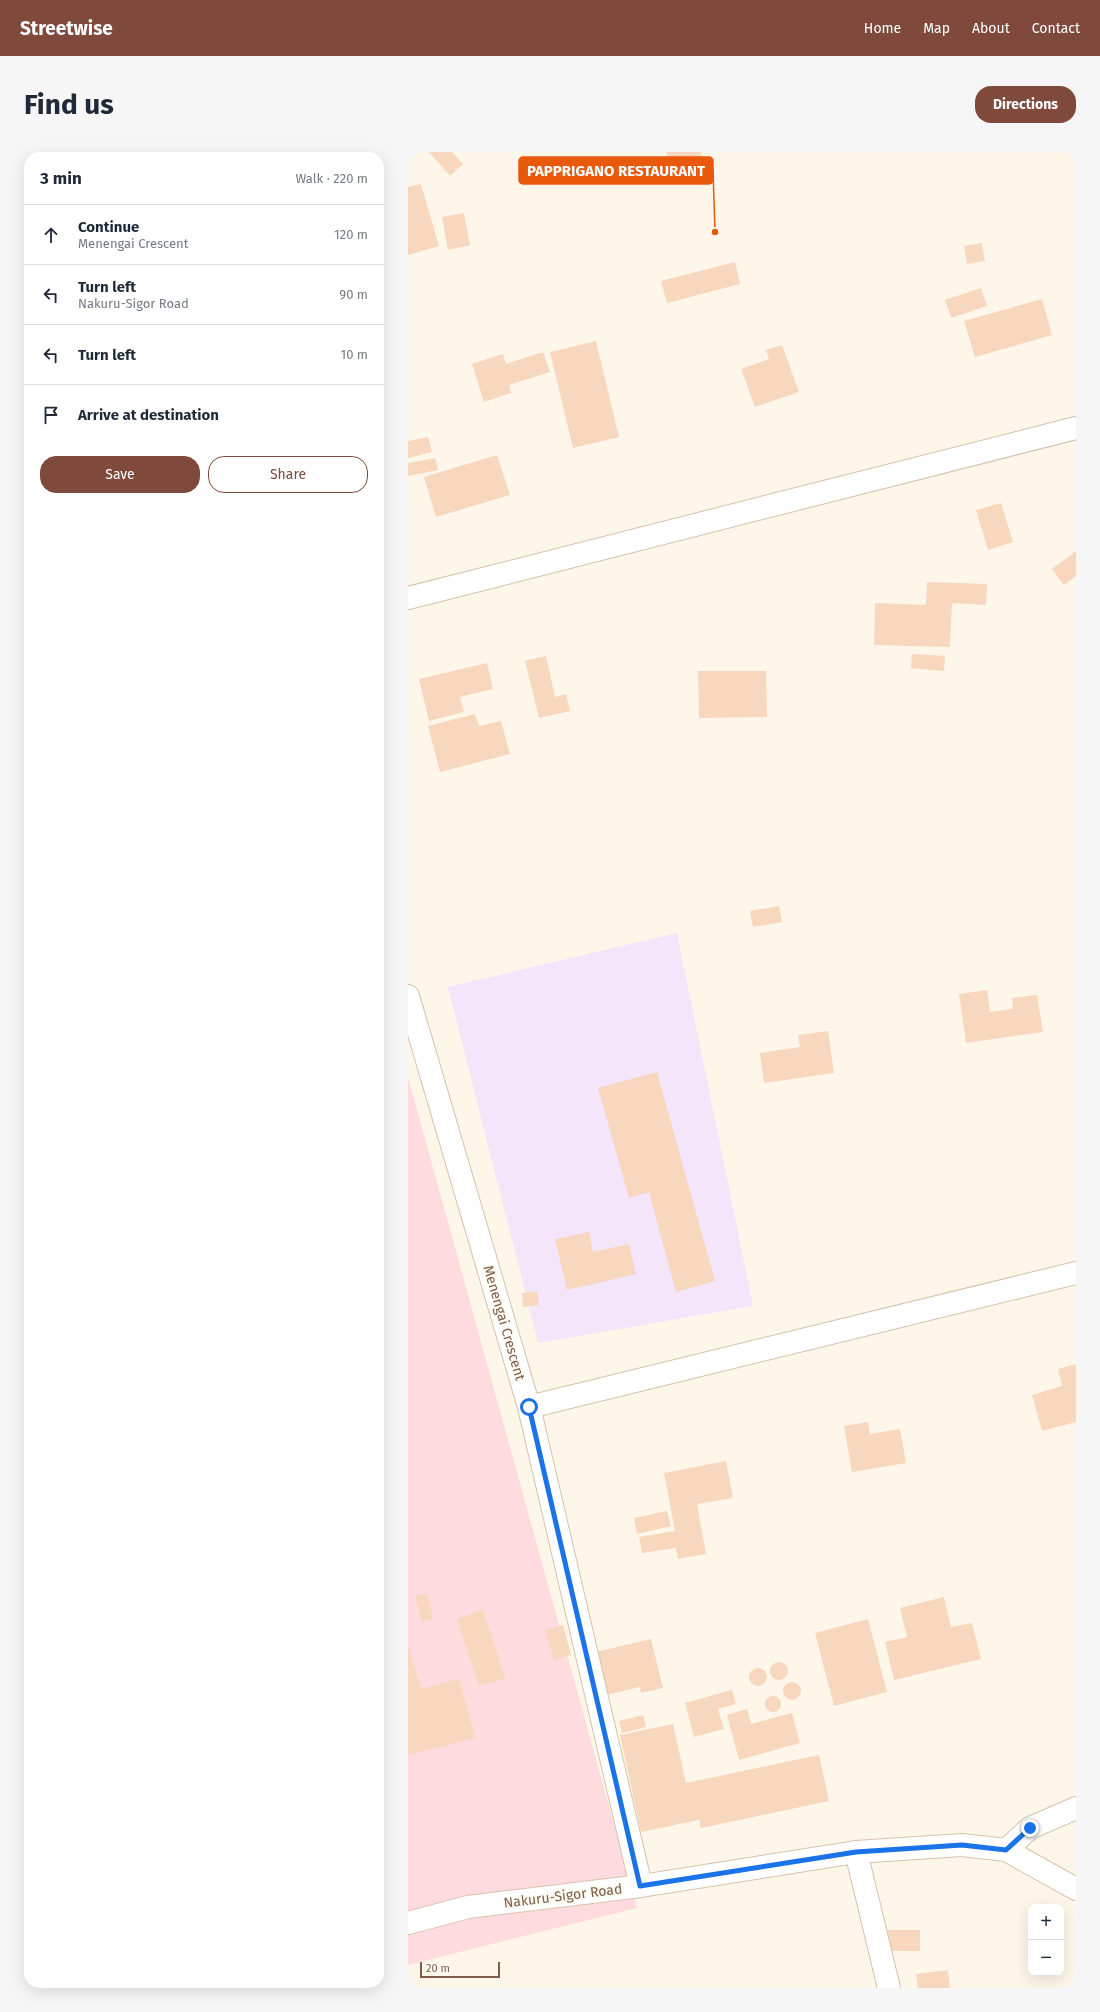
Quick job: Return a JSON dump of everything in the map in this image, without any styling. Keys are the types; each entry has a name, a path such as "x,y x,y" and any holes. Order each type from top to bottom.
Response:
{"street":[{"path":"408,598 1076,428"},
{"name":"Menengai Crescent","path":"408,996 529,1407 640,1886"},
{"path":"529,1407 1076,1273"},
{"path":"1006,1850 1030,1828 1076,1808"},
{"name":"Nakuru-Sigor Road","path":"408,1923 468,1907 640,1886 856,1852 962,1845 1006,1850 1076,1890"},
{"path":"856,1852 889,1988"}],"shaded area":[{"path":"677,933 753,1306 538,1343 448,987"},
{"path":"408,1077 637,1908 408,1965"}],"building":[{"path":"429,152 452,152 463,164 450,176"},
{"path":"666,152 701,152 706,171 675,180"},
{"path":"421,184 439,246 408,255 408,187"},
{"path":"464,213 470,245 448,250 442,217"},
{"path":"982,243 985,261 967,264 964,246"},
{"path":"735,262 740,284 667,303 661,281"},
{"path":"981,288 987,306 951,318 945,300"},
{"path":"1042,299 1052,335 975,357 964,321"},
{"path":"596,341 619,437 573,448 550,352"},
{"path":"782,345 799,392 755,407 741,369 769,359 766,350"},
{"path":"543,352 550,372 509,385 511,393 484,402 472,364 503,354 506,364"},
{"path":"428,437 432,452 408,458 408,441"},
{"path":"497,455 510,495 436,517 424,477"},
{"path":"435,458 438,470 408,476 408,463"},
{"path":"1001,503 1013,542 988,550 976,510"},
{"path":"1076,551 1076,576 1064,585 1052,569"},
{"path":"927,582 987,584 986,605 952,603 950,647 874,645 875,603 926,605"},
{"path":"912,654 945,656 944,671 911,668"},
{"path":"546,656 555,697 566,694 570,711 539,718 525,661"},
{"path":"487,663 493,689 460,697 464,712 429,721 419,679"},
{"path":"698,671 766,671 767,717 699,718"},
{"path":"475,714 479,726 501,721 510,754 440,772 428,726"},
{"path":"779,906 782,922 753,927 750,911"},
{"path":"987,990 990,1012 1013,1009 1012,998 1037,995 1043,1032 966,1043 959,994"},
{"path":"828,1031 834,1073 764,1083 760,1053 800,1047 798,1035"},
{"path":"657,1072 715,1281 676,1292 649,1192 629,1198 598,1088"},
{"path":"589,1232 593,1252 629,1244 636,1274 567,1290 555,1239"},
{"path":"537,1291 539,1305 523,1307 522,1293"},
{"path":"1076,1364 1076,1422 1042,1431 1032,1395 1062,1386 1058,1369"},
{"path":"868,1422 870,1434 900,1429 906,1463 852,1472 844,1426"},
{"path":"726,1461 733,1498 697,1504 706,1554 678,1559 676,1548 642,1553 639,1537 675,1531 664,1473"},
{"path":"667,1511 671,1526 637,1534 634,1518"},
{"path":"427,1593 433,1619 422,1622 415,1596"},
{"path":"944,1597 951,1627 972,1623 981,1659 894,1680 885,1642 907,1637 900,1608"},
{"path":"483,1610 505,1678 479,1686 457,1619"},
{"path":"868,1619 887,1692 834,1706 815,1633"},
{"path":"563,1625 571,1655 554,1660 545,1630"},
{"path":"651,1639 663,1688 641,1693 640,1687 606,1695 596,1652"},
{"path":"408,1645 421,1689 459,1679 475,1738 408,1755"},
{"path":"779,1662 785,1665 788,1671 785,1677 779,1680 773,1677 770,1671 773,1665"},
{"path":"758,1668 764,1671 767,1677 764,1683 758,1686 752,1683 749,1677 752,1671"},
{"path":"788,1682 796,1682 801,1687 799,1698 796,1700 788,1700 783,1695 783,1687"},
{"path":"732,1690 736,1704 718,1709 724,1729 694,1737 685,1703"},
{"path":"770,1696 776,1696 781,1701 779,1710 776,1712 770,1712 765,1707 765,1701"},
{"path":"747,1709 751,1724 792,1713 800,1743 739,1760 727,1715"},
{"path":"643,1715 646,1727 622,1733 619,1721"},
{"path":"673,1724 686,1783 819,1755 829,1801 701,1828 699,1820 641,1832 620,1735"},
{"path":"886,1930 920,1930 920,1951 886,1951"},
{"path":"948,1970 950,1988 918,1988 916,1974"}],"place":[{"name":"PAPPRIGANO RESTAURANT","path":"715,232"}],"route":[{"path":"529,1407 640,1886 856,1852 962,1845 1006,1850 1030,1828"}]}
